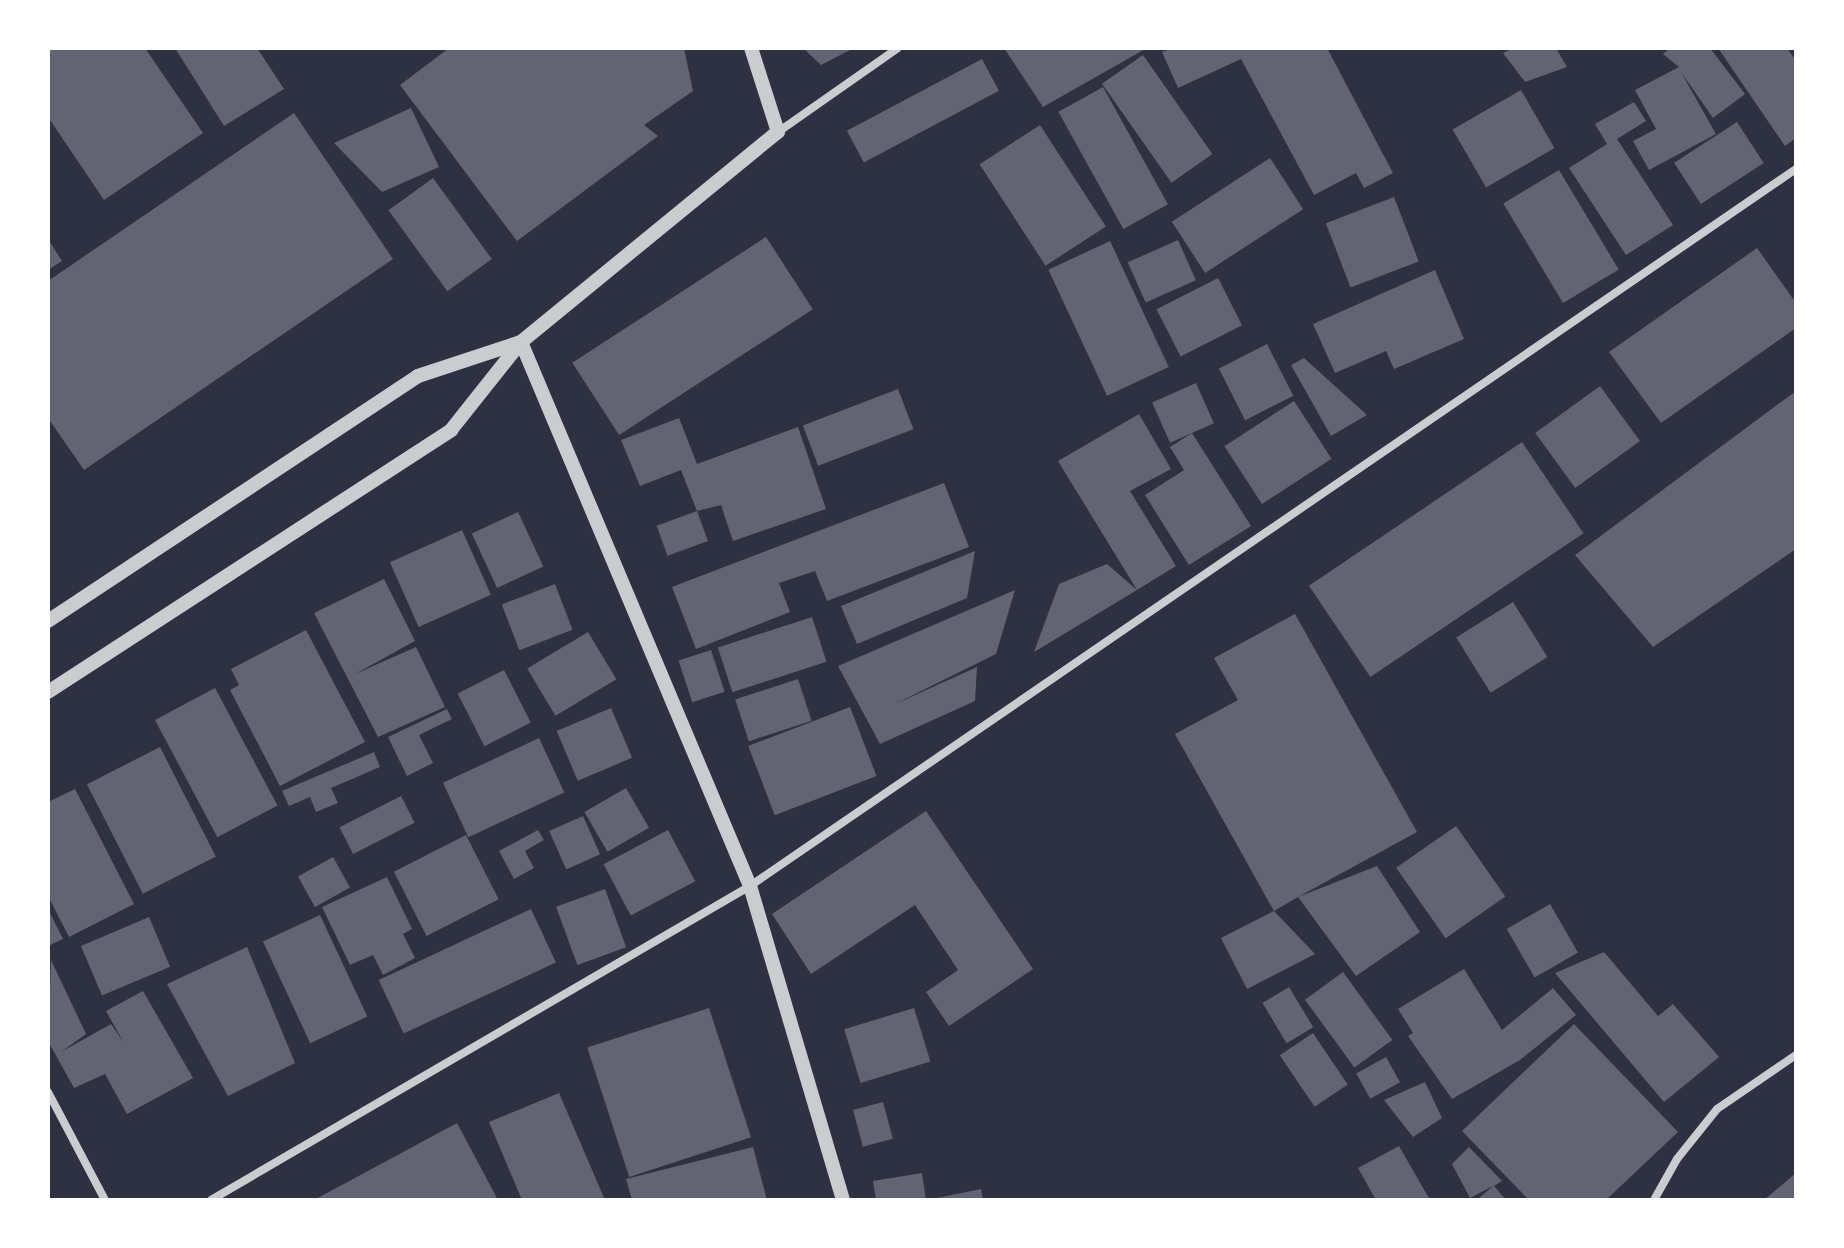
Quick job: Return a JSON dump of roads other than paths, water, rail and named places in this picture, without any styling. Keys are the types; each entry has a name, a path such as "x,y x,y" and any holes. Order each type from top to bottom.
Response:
{"street":[{"path":"751,48 778,132"},
{"path":"48,692 451,430 521,342 778,132 898,48"},
{"path":"211,1200 750,886 1796,169"},
{"path":"48,621 418,376 521,342"},
{"path":"521,342 750,886 843,1200"},
{"path":"1654,1200 1677,1159 1717,1109 1796,1055"},
{"path":"48,1092 105,1200"}]}
